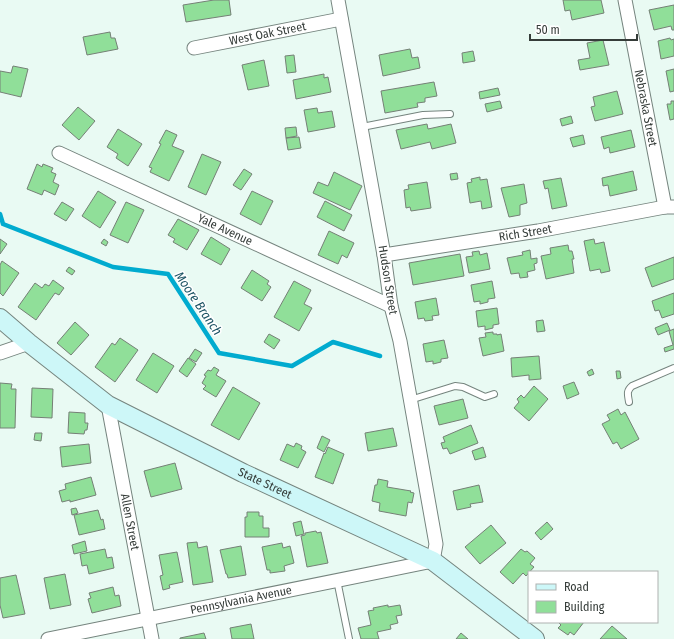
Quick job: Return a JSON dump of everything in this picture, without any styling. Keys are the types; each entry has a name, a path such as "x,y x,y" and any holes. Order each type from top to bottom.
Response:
{"street":[{"name":"Hudson Street","path":"338,0 362,127 384,255 391,306 400,341 436,544 433,561"},
{"name":"Nebraska Street","path":"625,0 670,207"},
{"name":"West Oak Street","path":"194,48 341,19"},
{"name":"Yale Avenue","path":"59,153 391,306"},
{"name":"Rich Street","path":"384,255 538,231 670,207"},
{"name":"State Street","path":"0,318 108,406 250,476 433,561 535,639"},
{"path":"0,353 29,343"},
{"name":"Allen Street","path":"108,406 152,639"},
{"name":"Pennsylvania Avenue","path":"48,639 433,561"}],"lane":[{"path":"362,127 423,115 450,114"},
{"path":"629,402 628,392 632,386 674,368"},
{"path":"410,400 455,386 462,387 485,397 494,394"},
{"path":"337,580 349,639"}],"building":[{"path":"214,0 229,0 231,15 186,22 183,5"},
{"path":"563,0 601,0 604,13 572,20 570,10 565,11"},
{"path":"674,5 674,30 672,30 671,26 654,30 649,10"},
{"path":"110,32 111,38 115,38 118,49 87,55 83,37"},
{"path":"670,38 671,40 674,39 674,56 661,59 658,41"},
{"path":"603,40 609,65 580,70 578,60 590,58 587,43"},
{"path":"410,49 412,58 418,57 420,68 383,76 379,55"},
{"path":"473,51 475,61 463,63 462,53"},
{"path":"294,55 296,72 287,73 285,56"},
{"path":"264,60 269,86 248,90 242,65"},
{"path":"13,66 28,69 21,97 0,92 0,71 11,73"},
{"path":"674,69 674,91 670,92 666,71"},
{"path":"324,74 324,78 328,77 331,92 296,99 293,80"},
{"path":"434,82 437,96 425,98 425,102 417,103 418,107 385,113 381,91"},
{"path":"498,88 500,95 480,99 479,92"},
{"path":"617,91 623,114 595,121 591,107 595,106 593,97"},
{"path":"500,101 502,108 487,112 485,104"},
{"path":"671,101 674,101 674,119 670,120 667,104 671,104"},
{"path":"78,107 95,121 79,140 62,125"},
{"path":"317,108 318,113 332,111 335,127 308,132 304,110"},
{"path":"571,116 573,123 562,126 560,119"},
{"path":"427,124 428,129 451,124 456,143 432,149 430,142 401,149 396,130"},
{"path":"296,127 297,136 286,138 285,128"},
{"path":"118,129 142,144 128,166 116,158 118,154 107,147"},
{"path":"166,130 177,135 172,146 184,151 169,181 150,172 152,168 149,167 161,144 159,143"},
{"path":"631,130 635,147 610,153 609,147 604,149 601,137"},
{"path":"583,135 585,144 573,147 570,138"},
{"path":"299,137 301,148 288,150 286,138"},
{"path":"202,154 221,162 206,195 188,187"},
{"path":"37,164 42,167 43,164 53,168 51,172 56,174 53,182 59,185 55,195 44,190 42,195 27,189"},
{"path":"244,169 252,174 241,190 233,185"},
{"path":"633,171 637,190 610,196 608,185 603,186 602,178"},
{"path":"334,172 362,186 350,210 313,193 318,182 328,186"},
{"path":"457,173 458,179 451,180 450,174"},
{"path":"480,177 480,180 487,179 492,207 482,209 481,201 470,203 467,183 472,182 471,179"},
{"path":"561,178 567,206 552,209 548,188 545,189 543,181"},
{"path":"427,182 431,208 411,211 410,207 406,208 404,190 409,189 408,185"},
{"path":"524,184 527,203 520,205 520,215 509,217 501,188"},
{"path":"98,191 116,202 100,228 82,216"},
{"path":"252,191 273,201 261,225 240,214"},
{"path":"325,201 352,215 344,231 317,217"},
{"path":"62,202 74,209 66,221 54,214"},
{"path":"126,202 144,210 128,243 110,235"},
{"path":"178,219 199,230 187,250 173,242 175,239 168,235"},
{"path":"329,231 354,243 347,258 342,255 338,264 318,255"},
{"path":"211,237 230,249 221,265 201,254"},
{"path":"0,239 7,244 0,254"},
{"path":"104,239 108,242 106,246 101,243"},
{"path":"594,239 595,244 604,242 610,271 601,273 600,269 590,271 584,241"},
{"path":"568,245 569,251 572,251 574,259 572,259 574,273 546,279 541,256 551,254 550,248"},
{"path":"530,250 531,259 537,258 537,263 534,264 535,270 527,272 528,277 520,278 519,273 511,274 507,258 523,255 522,252"},
{"path":"479,251 480,255 487,253 490,269 469,273 466,257 473,256 472,252"},
{"path":"460,254 464,276 413,285 409,263"},
{"path":"674,257 674,279 652,287 645,268"},
{"path":"2,261 19,273 3,296 0,293 0,265"},
{"path":"69,267 75,271 72,275 66,271"},
{"path":"252,270 269,281 267,284 271,287 262,301 241,288"},
{"path":"53,280 64,288 59,295 55,293 36,320 18,307 35,283 42,288 45,284 49,286"},
{"path":"294,281 311,290 304,304 312,308 299,331 274,317"},
{"path":"492,281 495,298 488,299 488,302 480,304 480,301 474,302 471,285"},
{"path":"674,293 674,314 662,318 659,310 655,311 652,301"},
{"path":"436,298 439,315 432,316 433,320 425,321 424,318 418,319 415,302"},
{"path":"497,308 499,324 493,325 493,328 485,330 485,326 478,327 476,311"},
{"path":"543,320 545,331 537,332 536,321"},
{"path":"75,322 89,335 71,355 57,343"},
{"path":"667,323 670,330 658,335 655,328"},
{"path":"674,329 674,349 665,352 664,348 673,345 669,331"},
{"path":"493,332 493,334 497,335 501,334 504,351 483,356 479,338 486,337 485,333"},
{"path":"269,334 280,340 274,349 264,342"},
{"path":"120,338 138,350 115,382 95,367 112,343 115,345"},
{"path":"444,340 448,358 441,359 441,362 433,364 433,361 426,362 423,344"},
{"path":"195,349 202,353 196,362 189,358"},
{"path":"153,353 174,366 157,393 136,380"},
{"path":"539,356 541,379 529,380 529,375 512,377 511,358"},
{"path":"188,358 196,364 187,377 179,371"},
{"path":"214,367 219,370 216,375 226,381 216,397 203,389 206,386 202,383 206,376 204,375 208,370 211,371"},
{"path":"592,369 594,374 589,376 587,372"},
{"path":"616,371 620,371 621,378 617,379"},
{"path":"574,382 579,394 567,399 563,386"},
{"path":"0,383 12,384 11,389 16,389 15,428 0,428"},
{"path":"534,386 548,399 529,421 514,408 519,402 517,399 521,395 524,398"},
{"path":"233,387 260,403 239,440 211,425"},
{"path":"32,388 53,389 52,418 31,417"},
{"path":"463,399 468,418 439,425 434,406"},
{"path":"618,409 621,415 625,412 639,439 621,449 617,442 613,444 602,424 610,420 607,415"},
{"path":"69,412 85,413 85,423 88,423 87,430 85,430 84,434 68,433"},
{"path":"471,425 478,443 450,454 447,448 443,449 441,443 445,442 443,437"},
{"path":"393,428 397,446 368,451 365,433"},
{"path":"35,433 42,433 41,441 34,440"},
{"path":"322,436 330,440 324,452 317,448"},
{"path":"296,443 302,446 301,449 306,452 298,468 280,460 287,444 294,447"},
{"path":"89,444 91,463 62,467 60,447"},
{"path":"328,447 344,454 333,484 315,477 324,453 325,454"},
{"path":"483,447 486,457 475,460 472,451"},
{"path":"175,463 182,489 151,497 144,471"},
{"path":"91,477 96,495 70,502 70,500 62,502 59,491 66,489 65,484"},
{"path":"378,479 388,481 387,487 411,491 410,492 414,493 412,503 408,502 406,516 379,511 380,503 372,501 375,485 377,485"},
{"path":"479,485 483,502 470,504 471,507 457,510 453,491"},
{"path":"76,508 78,513 72,515 71,509"},
{"path":"98,510 101,520 103,519 105,529 79,535 74,515"},
{"path":"247,512 259,512 259,516 263,516 263,528 269,528 269,537 245,537 245,517 247,517"},
{"path":"301,521 304,534 296,536 293,523"},
{"path":"547,522 553,529 541,540 535,533"},
{"path":"491,525 506,543 480,564 465,547"},
{"path":"316,531 317,533 321,532 328,563 307,567 301,536 305,535 305,533"},
{"path":"85,541 87,551 74,554 72,545"},
{"path":"197,542 198,548 207,546 213,582 193,585 187,543"},
{"path":"282,543 283,548 290,546 294,563 284,566 285,571 270,573 270,570 267,570 262,547"},
{"path":"241,546 246,575 228,578 220,550"},
{"path":"105,549 107,558 112,557 114,568 89,574 87,565 82,566 80,554"},
{"path":"521,549 525,552 527,551 535,558 530,564 534,567 530,571 528,571 526,576 523,573 513,584 500,572"},
{"path":"177,552 183,582 169,585 170,588 163,590 160,576 163,575 159,555"},
{"path":"65,574 71,605 50,609 44,578"},
{"path":"16,575 25,614 3,618 0,605 0,578"},
{"path":"113,587 115,596 119,595 121,606 92,613 88,599 91,598 89,593"},
{"path":"388,605 388,607 400,605 402,615 396,616 398,623 390,625 391,629 377,632 379,639 361,639 358,628 371,625 368,611 374,610 373,608"},
{"path":"559,623 583,623 574,635 570,632 568,635 558,628 561,625"},
{"path":"251,624 254,639 232,639 230,628"},
{"path":"612,626 627,639 600,639"},
{"path":"204,633 206,639 180,639 180,638"},
{"path":"461,633 468,639 456,639"}],"waterway":[{"name":"Moore Branch","path":"0,214 3,224 113,267 168,274 219,353 292,366 333,342 380,356"}]}
